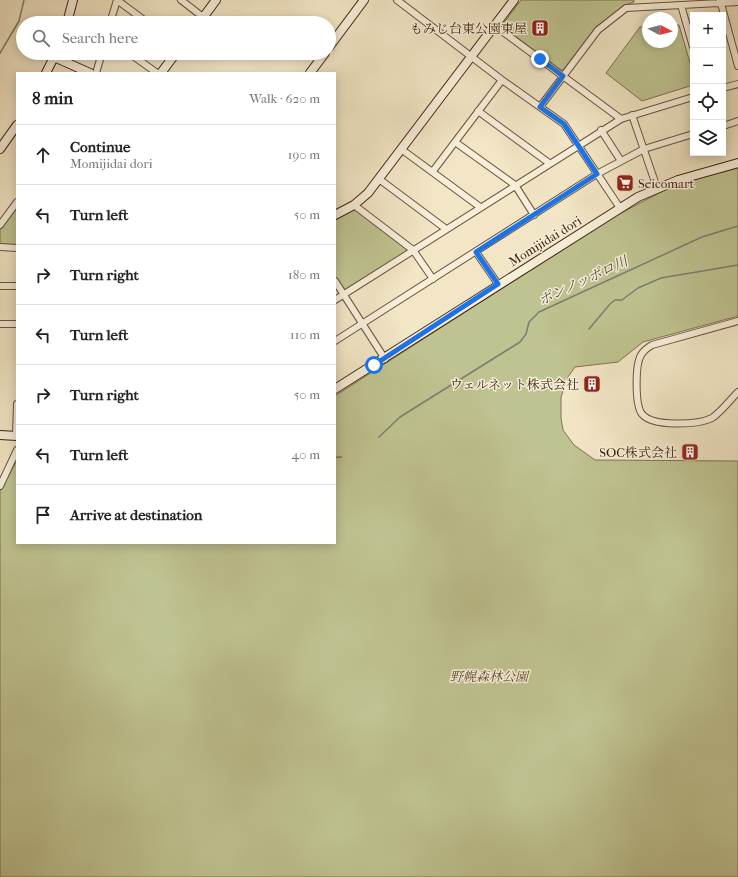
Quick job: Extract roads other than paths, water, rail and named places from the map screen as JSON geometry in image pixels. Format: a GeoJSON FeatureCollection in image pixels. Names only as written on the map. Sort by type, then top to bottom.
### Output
{"type":"FeatureCollection","features":[{"type":"Feature","properties":{"kind":"street"},"geometry":{"type":"LineString","coordinates":[[69,16],[73,0]]}},
{"type":"Feature","properties":{"kind":"street"},"geometry":{"type":"LineString","coordinates":[[112,16],[117,0],[139,16]]}},
{"type":"Feature","properties":{"kind":"street"},"geometry":{"type":"LineString","coordinates":[[181,0],[197,16]]}},
{"type":"Feature","properties":{"kind":"street"},"geometry":{"type":"LineString","coordinates":[[204,16],[216,0]]}},
{"type":"Feature","properties":{"kind":"street"},"geometry":{"type":"LineString","coordinates":[[336,38],[364,0]]}},
{"type":"Feature","properties":{"kind":"street"},"geometry":{"type":"LineString","coordinates":[[397,0],[471,57],[564,124],[620,208]]}},
{"type":"Feature","properties":{"kind":"street"},"geometry":{"type":"LineString","coordinates":[[336,214],[354,205],[379,179],[514,0]]}},
{"type":"Feature","properties":{"kind":"street"},"geometry":{"type":"LineString","coordinates":[[720,2],[735,45],[738,66]]}},
{"type":"Feature","properties":{"kind":"street"},"geometry":{"type":"LineString","coordinates":[[540,107],[598,30],[626,8],[637,3],[681,5],[738,2]]}},
{"type":"Feature","properties":{"kind":"street"},"geometry":{"type":"LineString","coordinates":[[681,5],[690,36]]}},
{"type":"Feature","properties":{"kind":"street"},"geometry":{"type":"LineString","coordinates":[[495,26],[621,119]]}},
{"type":"Feature","properties":{"kind":"street"},"geometry":{"type":"LineString","coordinates":[[46,72],[52,60]]}},
{"type":"Feature","properties":{"kind":"street"},"geometry":{"type":"LineString","coordinates":[[65,60],[88,72]]}},
{"type":"Feature","properties":{"kind":"street"},"geometry":{"type":"LineString","coordinates":[[96,72],[100,60]]}},
{"type":"Feature","properties":{"kind":"street"},"geometry":{"type":"LineString","coordinates":[[139,60],[156,72]]}},
{"type":"Feature","properties":{"kind":"street"},"geometry":{"type":"LineString","coordinates":[[162,72],[171,60]]}},
{"type":"Feature","properties":{"kind":"street"},"geometry":{"type":"LineString","coordinates":[[311,72],[320,60]]}},
{"type":"Feature","properties":{"kind":"street"},"geometry":{"type":"LineString","coordinates":[[433,171],[502,80]]}},
{"type":"Feature","properties":{"kind":"street"},"geometry":{"type":"LineString","coordinates":[[726,87],[738,84]]}},
{"type":"Feature","properties":{"kind":"street"},"geometry":{"type":"LineString","coordinates":[[336,299],[601,130],[632,115],[690,98]]}},
{"type":"Feature","properties":{"kind":"street"},"geometry":{"type":"LineString","coordinates":[[478,111],[549,163]]}},
{"type":"Feature","properties":{"kind":"street"},"geometry":{"type":"LineString","coordinates":[[632,115],[657,188]]}},
{"type":"Feature","properties":{"kind":"street"},"geometry":{"type":"LineString","coordinates":[[726,125],[738,121]]}},
{"type":"Feature","properties":{"kind":"street"},"geometry":{"type":"LineString","coordinates":[[0,150],[16,126]]}},
{"type":"Feature","properties":{"kind":"street"},"geometry":{"type":"LineString","coordinates":[[601,130],[621,161]]}},
{"type":"Feature","properties":{"kind":"street"},"geometry":{"type":"LineString","coordinates":[[336,340],[597,174],[644,149],[690,135]]}},
{"type":"Feature","properties":{"kind":"street"},"geometry":{"type":"LineString","coordinates":[[455,142],[515,184],[534,215]]}},
{"type":"Feature","properties":{"kind":"street"},"geometry":{"type":"LineString","coordinates":[[401,149],[433,171],[480,207]]}},
{"type":"Feature","properties":{"kind":"street","name":"Momijidai dori"},"geometry":{"type":"LineString","coordinates":[[336,388],[385,359],[498,284],[620,208],[657,188],[738,163]]}},
{"type":"Feature","properties":{"kind":"street"},"geometry":{"type":"LineString","coordinates":[[379,179],[446,229]]}},
{"type":"Feature","properties":{"kind":"street"},"geometry":{"type":"LineString","coordinates":[[0,225],[16,203]]}},
{"type":"Feature","properties":{"kind":"street"},"geometry":{"type":"LineString","coordinates":[[354,205],[413,250],[433,279]]}},
{"type":"Feature","properties":{"kind":"street"},"geometry":{"type":"LineString","coordinates":[[0,247],[16,248]]}},
{"type":"Feature","properties":{"kind":"street"},"geometry":{"type":"LineString","coordinates":[[476,252],[498,284]]}},
{"type":"Feature","properties":{"kind":"street"},"geometry":{"type":"LineString","coordinates":[[336,283],[364,323],[385,359]]}},
{"type":"Feature","properties":{"kind":"street"},"geometry":{"type":"LineString","coordinates":[[0,286],[16,286]]}},
{"type":"Feature","properties":{"kind":"street"},"geometry":{"type":"LineString","coordinates":[[738,321],[652,345],[645,349],[638,362],[637,406],[640,413],[652,422],[693,423],[713,417],[738,392]]}},
{"type":"Feature","properties":{"kind":"street"},"geometry":{"type":"LineString","coordinates":[[0,324],[16,324]]}},
{"type":"Feature","properties":{"kind":"street"},"geometry":{"type":"LineString","coordinates":[[0,436],[16,436]]}},
{"type":"Feature","properties":{"kind":"street"},"geometry":{"type":"LineString","coordinates":[[0,486],[16,452]]}},
{"type":"Feature","properties":{"kind":"waterway"},"geometry":{"type":"LineString","coordinates":[[20,16],[24,0]]}},
{"type":"Feature","properties":{"kind":"waterway"},"geometry":{"type":"LineString","coordinates":[[0,53],[16,26]]}},
{"type":"Feature","properties":{"kind":"waterway","name":"ポンノッポロ川"},"geometry":{"type":"LineString","coordinates":[[379,437],[400,417],[520,342],[526,334],[529,322],[539,312],[702,237],[738,226]]}},
{"type":"Feature","properties":{"kind":"waterway"},"geometry":{"type":"LineString","coordinates":[[589,329],[615,300],[622,300],[638,288],[661,278],[738,265]]}},
{"type":"Feature","properties":{"kind":"place","name":"もみじ台東公園東屋"},"geometry":{"type":"Point","coordinates":[540,28]}},
{"type":"Feature","properties":{"kind":"place","name":"Seicomart"},"geometry":{"type":"Point","coordinates":[625,183]}},
{"type":"Feature","properties":{"kind":"place","name":"ウェルネット株式会社"},"geometry":{"type":"Point","coordinates":[592,384]}},
{"type":"Feature","properties":{"kind":"place","name":"SOC株式会社"},"geometry":{"type":"Point","coordinates":[690,452]}},
{"type":"Feature","properties":{"kind":"park label","name":"野幌森林公園"},"geometry":{"type":"Point","coordinates":[489,676]}}]}
